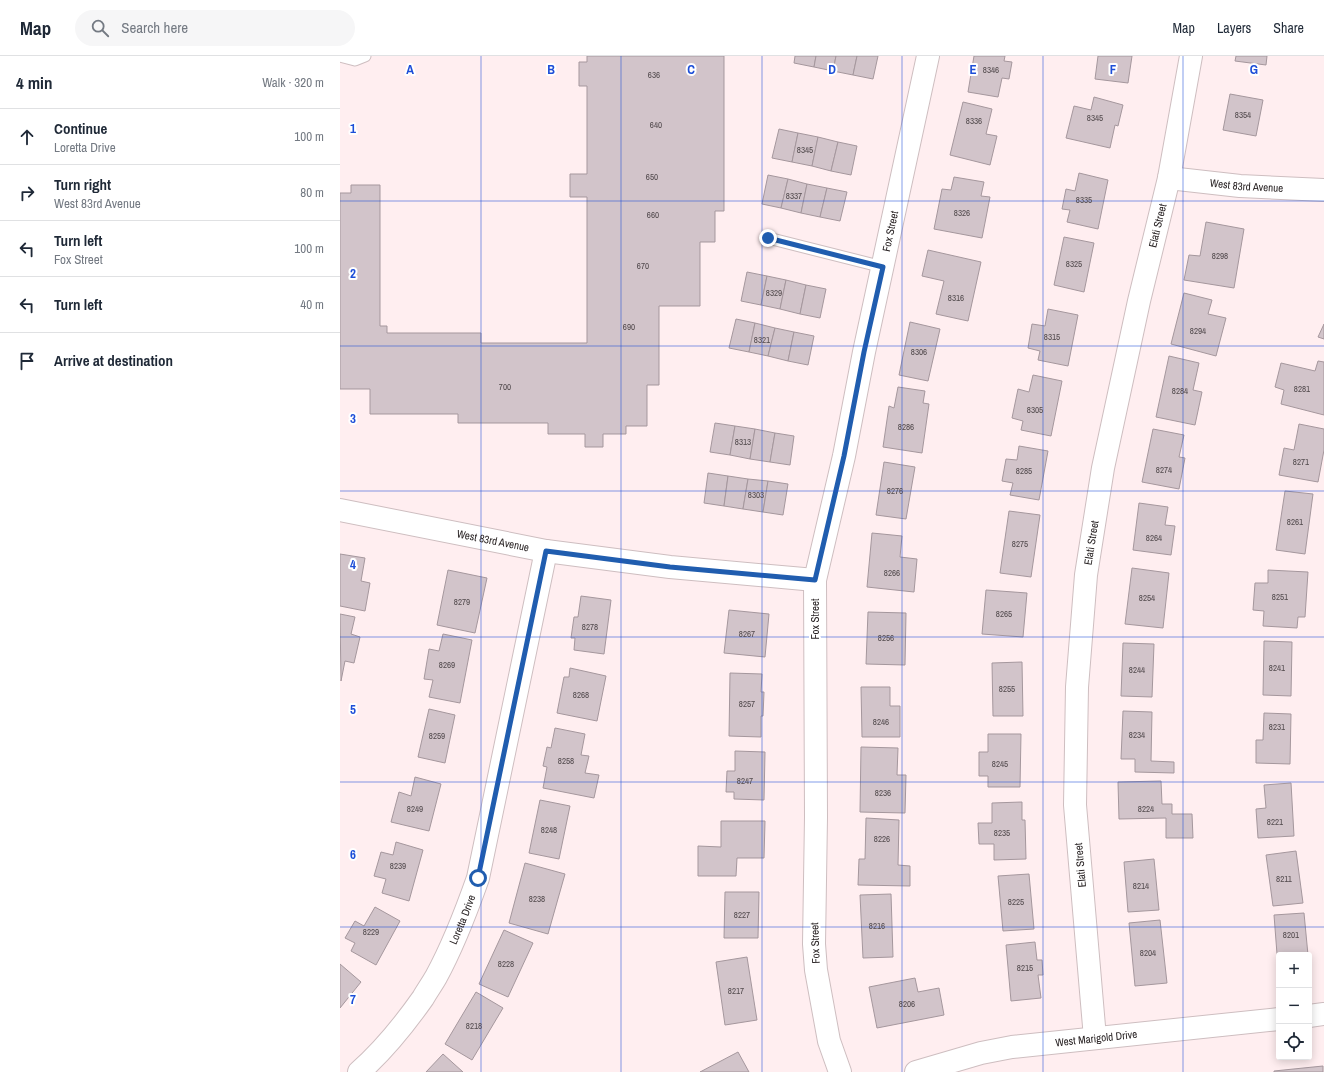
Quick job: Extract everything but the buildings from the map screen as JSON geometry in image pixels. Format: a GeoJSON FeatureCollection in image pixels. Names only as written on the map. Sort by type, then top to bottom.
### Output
{"type":"FeatureCollection","features":[{"type":"Feature","properties":{"kind":"street","name":"Fox Street"},"geometry":{"type":"LineString","coordinates":[[840,1072],[829,1041],[816,970],[814,944],[816,817],[815,580],[844,456],[864,352],[928,56]]}},
{"type":"Feature","properties":{"kind":"street","name":"Elati Street"},"geometry":{"type":"LineString","coordinates":[[1095,1038],[1075,805],[1077,687],[1086,575],[1103,468],[1139,301],[1169,178],[1191,56]]}},
{"type":"Feature","properties":{"kind":"street","name":"West 83rd Avenue"},"geometry":{"type":"LineString","coordinates":[[1169,178],[1240,186],[1324,190]]}},
{"type":"Feature","properties":{"kind":"street","name":"West 83rd Avenue"},"geometry":{"type":"LineString","coordinates":[[340,510],[546,551],[670,567],[815,580]]}},
{"type":"Feature","properties":{"kind":"street","name":"Loretta Drive"},"geometry":{"type":"LineString","coordinates":[[359,1072],[371,1062],[396,1033],[436,979],[469,905],[478,878],[546,551]]}},
{"type":"Feature","properties":{"kind":"street"},"geometry":{"type":"LineString","coordinates":[[1312,1016],[1324,1014]]}},
{"type":"Feature","properties":{"kind":"street","name":"West Marigold Drive"},"geometry":{"type":"LineString","coordinates":[[916,1072],[981,1053],[1012,1047],[1276,1019]]}},
{"type":"Feature","properties":{"kind":"lane"},"geometry":{"type":"LineString","coordinates":[[340,56],[355,60],[365,56]]}},
{"type":"Feature","properties":{"kind":"lane"},"geometry":{"type":"LineString","coordinates":[[768,238],[883,267]]}},
{"type":"Feature","properties":{"kind":"route"},"geometry":{"type":"LineString","coordinates":[[478,878],[546,551],[670,567],[815,580],[844,456],[864,352],[883,267],[768,238]]}}]}
